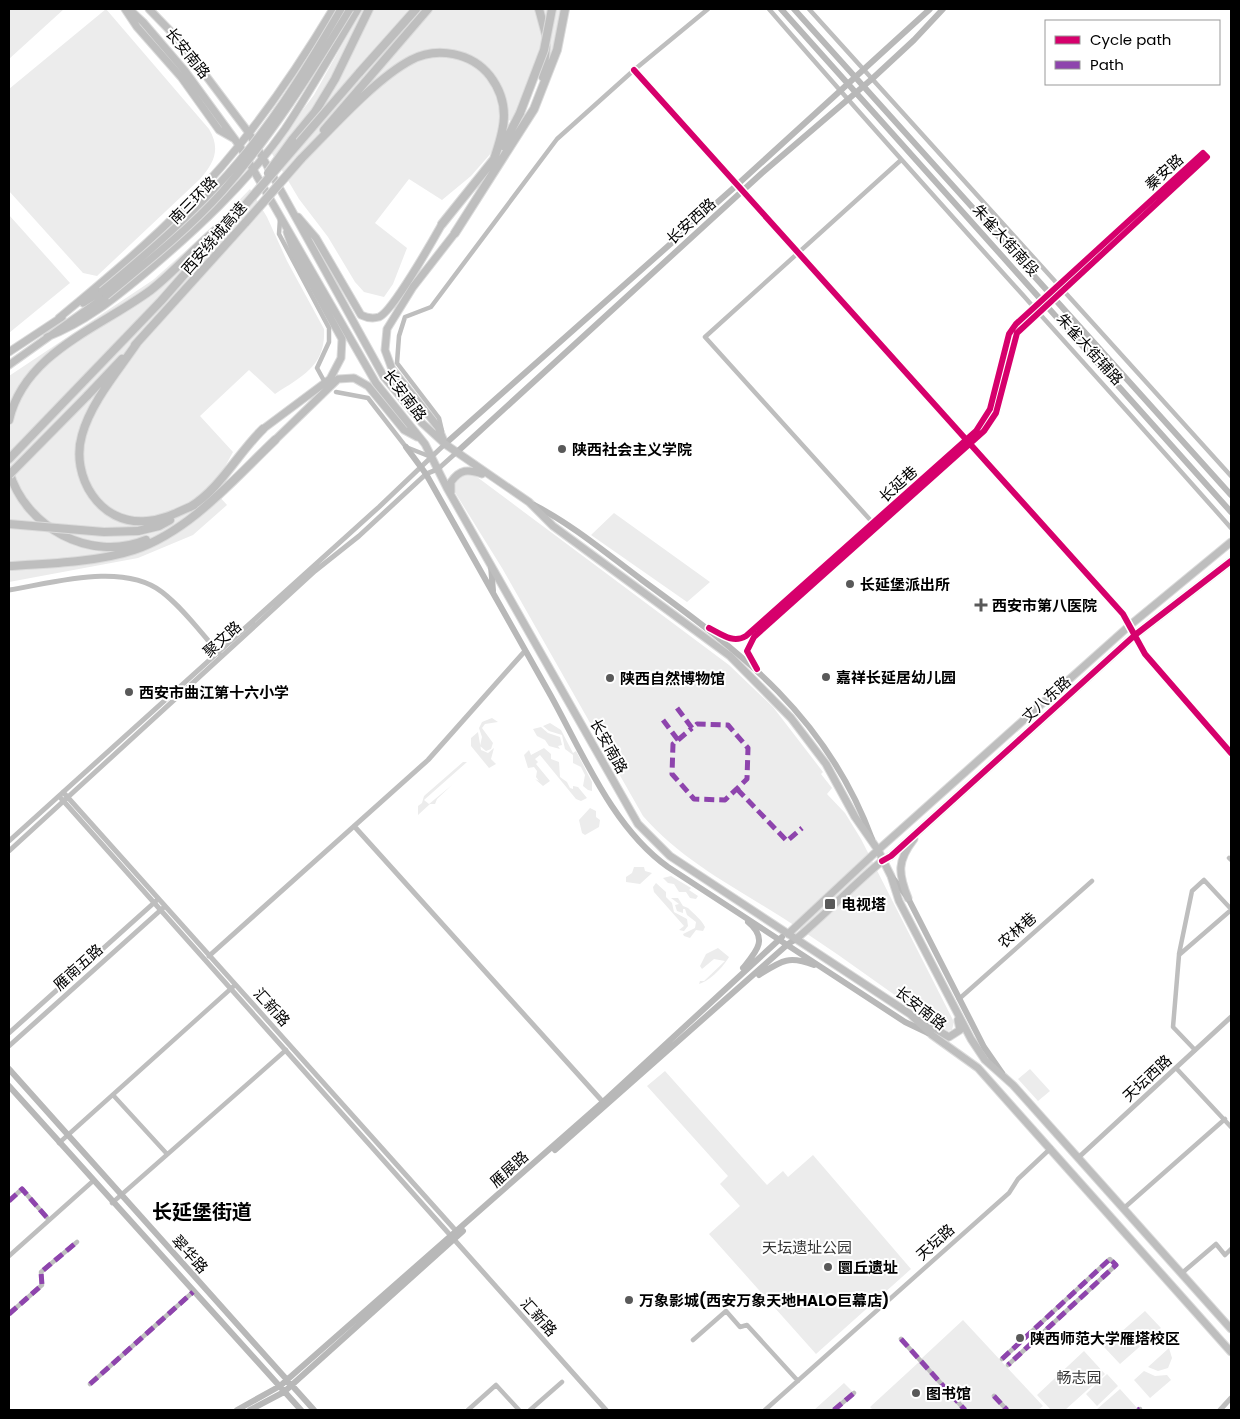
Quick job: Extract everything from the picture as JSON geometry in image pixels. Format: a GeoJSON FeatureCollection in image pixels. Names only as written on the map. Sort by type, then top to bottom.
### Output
{"type":"FeatureCollection","features":[{"type":"Feature","properties":{"kind":"highway"},"geometry":{"type":"LineString","coordinates":[[257,191],[279,155],[315,112],[335,80],[369,9]]}},
{"type":"Feature","properties":{"kind":"highway","name":"西安绕城高速"},"geometry":{"type":"LineString","coordinates":[[9,459],[154,308],[416,9]]}},
{"type":"Feature","properties":{"kind":"highway","name":"西安绕城高速"},"geometry":{"type":"LineString","coordinates":[[9,475],[137,343],[300,159],[428,9]]}},
{"type":"Feature","properties":{"kind":"highway"},"geometry":{"type":"LineString","coordinates":[[519,131],[545,74],[546,32],[539,9]]}},
{"type":"Feature","properties":{"kind":"highway"},"geometry":{"type":"LineString","coordinates":[[442,224],[493,162],[520,113],[544,50],[552,9]]}},
{"type":"Feature","properties":{"kind":"highway"},"geometry":{"type":"LineString","coordinates":[[455,233],[534,108],[544,87],[557,50],[564,9]]}},
{"type":"Feature","properties":{"kind":"highway"},"geometry":{"type":"LineString","coordinates":[[300,159],[381,81],[412,59],[430,53],[456,55],[479,65],[500,92],[506,113],[503,134],[493,162]]}},
{"type":"Feature","properties":{"kind":"highway"},"geometry":{"type":"LineString","coordinates":[[9,420],[12,407],[23,385],[42,364],[66,345],[151,290],[186,260],[211,233],[240,211]]}},
{"type":"Feature","properties":{"kind":"highway"},"geometry":{"type":"LineString","coordinates":[[137,343],[96,405],[82,433],[79,446],[79,464],[90,494],[103,507],[116,515],[145,522],[165,518],[194,505]]}},
{"type":"Feature","properties":{"kind":"highway"},"geometry":{"type":"LineString","coordinates":[[9,524],[104,532],[138,531],[159,526],[194,505],[220,481],[244,448],[264,429]]}},
{"type":"Feature","properties":{"kind":"highway"},"geometry":{"type":"LineString","coordinates":[[9,566],[111,557],[136,549],[163,536],[188,520],[219,494],[275,440]]}},
{"type":"Feature","properties":{"kind":"highway"},"geometry":{"type":"LineString","coordinates":[[9,471],[22,502],[35,516],[68,539],[87,544],[117,546],[138,543],[188,520]]}},
{"type":"Feature","properties":{"kind":"main road","name":"长安南路"},"geometry":{"type":"LineString","coordinates":[[127,9],[143,22],[185,71],[237,142],[281,215],[376,383],[421,439],[432,457],[455,502],[638,824],[670,856],[910,1014],[932,1036],[978,1068],[1231,1352]]}},
{"type":"Feature","properties":{"kind":"main road","name":"长安南路"},"geometry":{"type":"LineString","coordinates":[[149,9],[179,40],[249,133],[384,377],[422,423],[445,444],[529,502],[553,526],[730,656],[750,674],[810,742],[835,778],[855,817],[878,850],[891,876],[899,901],[957,1013],[985,1060],[1013,1085],[1079,1157],[1231,1329]]}},
{"type":"Feature","properties":{"kind":"main road"},"geometry":{"type":"LineString","coordinates":[[59,318],[172,219],[220,169],[237,142],[249,133],[286,83],[333,9]]}},
{"type":"Feature","properties":{"kind":"main road","name":"南三环路"},"geometry":{"type":"LineString","coordinates":[[9,352],[59,318],[104,293],[192,212],[242,158],[277,112],[313,58],[341,9]]}},
{"type":"Feature","properties":{"kind":"main road","name":"南三环路"},"geometry":{"type":"LineString","coordinates":[[9,365],[47,338],[190,224],[244,166],[297,96],[350,9]]}},
{"type":"Feature","properties":{"kind":"main road"},"geometry":{"type":"LineString","coordinates":[[47,338],[72,328],[121,293],[170,252],[253,169],[284,129],[358,9]]}},
{"type":"Feature","properties":{"kind":"main road","name":"朱雀大街南段"},"geometry":{"type":"LineString","coordinates":[[781,9],[1231,512]]}},
{"type":"Feature","properties":{"kind":"main road","name":"朱雀大街南段"},"geometry":{"type":"LineString","coordinates":[[794,9],[1231,495]]}},
{"type":"Feature","properties":{"kind":"main road","name":"长安西路"},"geometry":{"type":"LineString","coordinates":[[445,444],[738,184],[930,9]]}},
{"type":"Feature","properties":{"kind":"main road","name":"长安西路"},"geometry":{"type":"LineString","coordinates":[[457,452],[743,191],[873,78],[914,40],[943,9]]}},
{"type":"Feature","properties":{"kind":"main road"},"geometry":{"type":"LineString","coordinates":[[289,208],[316,238],[361,315],[370,319],[381,317],[392,304],[442,224]]}},
{"type":"Feature","properties":{"kind":"main road"},"geometry":{"type":"LineString","coordinates":[[264,429],[330,379],[342,358],[342,338],[294,252],[281,215]]}},
{"type":"Feature","properties":{"kind":"main road"},"geometry":{"type":"LineString","coordinates":[[445,444],[438,427],[392,369],[385,350],[387,329],[413,287],[455,233]]}},
{"type":"Feature","properties":{"kind":"main road"},"geometry":{"type":"LineString","coordinates":[[275,440],[338,379],[354,378],[368,386],[404,430],[421,439]]}},
{"type":"Feature","properties":{"kind":"main road"},"geometry":{"type":"LineString","coordinates":[[406,447],[422,467],[616,812],[634,837],[658,859],[736,912],[788,944],[905,1022],[932,1036]]}},
{"type":"Feature","properties":{"kind":"main road"},"geometry":{"type":"LineString","coordinates":[[455,502],[450,485],[455,476],[462,471],[470,470],[494,478]]}},
{"type":"Feature","properties":{"kind":"main road"},"geometry":{"type":"LineString","coordinates":[[529,502],[564,522],[709,628],[757,669],[790,702],[825,746],[851,789],[873,842]]}},
{"type":"Feature","properties":{"kind":"main road","name":"丈八东路"},"geometry":{"type":"LineString","coordinates":[[788,934],[878,850],[1129,626],[1231,542]]}},
{"type":"Feature","properties":{"kind":"main road","name":"丈八东路"},"geometry":{"type":"LineString","coordinates":[[796,939],[822,917],[835,901],[882,860],[891,856],[1135,635],[1231,561]]}},
{"type":"Feature","properties":{"kind":"main road"},"geometry":{"type":"LineString","coordinates":[[491,565],[494,594]]}},
{"type":"Feature","properties":{"kind":"main road"},"geometry":{"type":"LineString","coordinates":[[928,822],[902,857],[901,878],[908,898],[989,1056],[1013,1085]]}},
{"type":"Feature","properties":{"kind":"main road"},"geometry":{"type":"LineString","coordinates":[[891,876],[908,898]]}},
{"type":"Feature","properties":{"kind":"main road"},"geometry":{"type":"LineString","coordinates":[[731,985],[756,952],[759,938],[756,929],[736,912]]}},
{"type":"Feature","properties":{"kind":"main road","name":"雁展路"},"geometry":{"type":"LineString","coordinates":[[452,1237],[603,1102],[780,939],[788,934]]}},
{"type":"Feature","properties":{"kind":"main road","name":"雁展路"},"geometry":{"type":"LineString","coordinates":[[250,1410],[289,1383],[452,1237],[796,939]]}},
{"type":"Feature","properties":{"kind":"main road"},"geometry":{"type":"LineString","coordinates":[[741,987],[786,960],[804,961],[825,969]]}},
{"type":"Feature","properties":{"kind":"main road"},"geometry":{"type":"LineString","coordinates":[[910,1014],[952,1037],[960,1030],[957,1013]]}},
{"type":"Feature","properties":{"kind":"main road","name":"翠华路"},"geometry":{"type":"LineString","coordinates":[[9,1069],[314,1410]]}},
{"type":"Feature","properties":{"kind":"main road","name":"翠华路"},"geometry":{"type":"LineString","coordinates":[[9,1086],[92,1181],[302,1410]]}},
{"type":"Feature","properties":{"kind":"main road","name":"雁展路"},"geometry":{"type":"LineString","coordinates":[[236,1410],[282,1389]]}},
{"type":"Feature","properties":{"kind":"street"},"geometry":{"type":"LineString","coordinates":[[445,444],[439,418],[397,363],[403,316],[431,307],[557,139],[634,70],[708,9]]}},
{"type":"Feature","properties":{"kind":"street","name":"朱雀大街辅路"},"geometry":{"type":"LineString","coordinates":[[769,9],[847,101],[1039,311],[1231,528]]}},
{"type":"Feature","properties":{"kind":"street","name":"朱雀大街辅路"},"geometry":{"type":"LineString","coordinates":[[809,9],[873,78],[1057,286],[1231,476]]}},
{"type":"Feature","properties":{"kind":"street"},"geometry":{"type":"LineString","coordinates":[[634,70],[1123,614],[1145,654],[1231,754]]}},
{"type":"Feature","properties":{"kind":"street","name":"秦安路"},"geometry":{"type":"LineString","coordinates":[[1203,153],[1207,157],[1062,290],[1052,295],[1057,286],[1203,153]]}},
{"type":"Feature","properties":{"kind":"street"},"geometry":{"type":"LineString","coordinates":[[873,523],[705,337],[901,160]]}},
{"type":"Feature","properties":{"kind":"street"},"geometry":{"type":"LineString","coordinates":[[281,215],[279,234],[329,328],[329,342],[317,368],[323,379]]}},
{"type":"Feature","properties":{"kind":"street","name":"长延巷"},"geometry":{"type":"LineString","coordinates":[[709,628],[732,640],[739,640],[746,636],[873,523],[968,442],[984,431],[996,413],[1017,333],[1052,295]]}},
{"type":"Feature","properties":{"kind":"street","name":"长延巷"},"geometry":{"type":"LineString","coordinates":[[757,669],[747,651],[754,637],[968,442],[990,409],[1009,334],[1034,306],[1045,302]]}},
{"type":"Feature","properties":{"kind":"street"},"geometry":{"type":"LineString","coordinates":[[336,392],[368,398],[406,447],[432,457]]}},
{"type":"Feature","properties":{"kind":"street","name":"聚文路"},"geometry":{"type":"LineString","coordinates":[[9,851],[445,444]]}},
{"type":"Feature","properties":{"kind":"street","name":"聚文路"},"geometry":{"type":"LineString","coordinates":[[9,841],[426,474],[438,469],[457,452]]}},
{"type":"Feature","properties":{"kind":"street"},"geometry":{"type":"LineString","coordinates":[[9,590],[102,576],[134,578],[162,591],[220,654]]}},
{"type":"Feature","properties":{"kind":"street"},"geometry":{"type":"LineString","coordinates":[[210,956],[428,760],[525,651]]}},
{"type":"Feature","properties":{"kind":"street","name":"汇新路"},"geometry":{"type":"LineString","coordinates":[[63,792],[65,799]]}},
{"type":"Feature","properties":{"kind":"street","name":"汇新路"},"geometry":{"type":"LineString","coordinates":[[58,796],[65,799],[457,1232]]}},
{"type":"Feature","properties":{"kind":"street"},"geometry":{"type":"LineString","coordinates":[[354,826],[603,1102]]}},
{"type":"Feature","properties":{"kind":"street"},"geometry":{"type":"LineString","coordinates":[[1178,956],[1231,910],[1204,880],[1192,890],[1178,956],[1173,1027],[1195,1050]]}},
{"type":"Feature","properties":{"kind":"street","name":"农林巷"},"geometry":{"type":"LineString","coordinates":[[959,999],[1092,881]]}},
{"type":"Feature","properties":{"kind":"street","name":"雁南五路"},"geometry":{"type":"LineString","coordinates":[[9,1033],[156,901]]}},
{"type":"Feature","properties":{"kind":"street","name":"汇新路"},"geometry":{"type":"LineString","coordinates":[[162,908],[210,956],[286,1050],[606,1410]]}},
{"type":"Feature","properties":{"kind":"street","name":"雁南五路"},"geometry":{"type":"LineString","coordinates":[[9,1046],[162,908]]}},
{"type":"Feature","properties":{"kind":"street"},"geometry":{"type":"LineString","coordinates":[[59,1143],[233,986]]}},
{"type":"Feature","properties":{"kind":"street","name":"天坛西路"},"geometry":{"type":"LineString","coordinates":[[1079,1157],[1231,1017]]}},
{"type":"Feature","properties":{"kind":"street"},"geometry":{"type":"LineString","coordinates":[[1226,1021],[1231,1027]]}},
{"type":"Feature","properties":{"kind":"street"},"geometry":{"type":"LineString","coordinates":[[112,1203],[286,1050]]}},
{"type":"Feature","properties":{"kind":"street"},"geometry":{"type":"LineString","coordinates":[[1176,1068],[1231,1127]]}},
{"type":"Feature","properties":{"kind":"street"},"geometry":{"type":"LineString","coordinates":[[113,1095],[167,1154]]}},
{"type":"Feature","properties":{"kind":"street"},"geometry":{"type":"LineString","coordinates":[[1124,1208],[1225,1119]]}},
{"type":"Feature","properties":{"kind":"street","name":"天坛路"},"geometry":{"type":"LineString","coordinates":[[765,1410],[1009,1193],[1018,1179],[1051,1148]]}},
{"type":"Feature","properties":{"kind":"street"},"geometry":{"type":"LineString","coordinates":[[9,1256],[92,1181]]}},
{"type":"Feature","properties":{"kind":"street"},"geometry":{"type":"LineString","coordinates":[[9,1201],[22,1189],[49,1220]]}},
{"type":"Feature","properties":{"kind":"street"},"geometry":{"type":"LineString","coordinates":[[9,1314],[42,1284],[41,1272],[77,1242]]}},
{"type":"Feature","properties":{"kind":"street"},"geometry":{"type":"LineString","coordinates":[[1182,1273],[1216,1244],[1225,1255],[1231,1250]]}},
{"type":"Feature","properties":{"kind":"street"},"geometry":{"type":"LineString","coordinates":[[1002,1359],[1110,1259],[1116,1265],[1008,1365]]}},
{"type":"Feature","properties":{"kind":"street"},"geometry":{"type":"LineString","coordinates":[[90,1384],[194,1292]]}},
{"type":"Feature","properties":{"kind":"street"},"geometry":{"type":"LineString","coordinates":[[693,1340],[726,1311],[740,1327],[747,1325],[798,1381]]}},
{"type":"Feature","properties":{"kind":"street"},"geometry":{"type":"LineString","coordinates":[[900,1339],[965,1410]]}},
{"type":"Feature","properties":{"kind":"street"},"geometry":{"type":"LineString","coordinates":[[530,1410],[562,1382]]}},
{"type":"Feature","properties":{"kind":"street"},"geometry":{"type":"LineString","coordinates":[[468,1410],[496,1385],[519,1410]]}},
{"type":"Feature","properties":{"kind":"street"},"geometry":{"type":"LineString","coordinates":[[834,1410],[854,1393]]}},
{"type":"Feature","properties":{"kind":"street"},"geometry":{"type":"LineString","coordinates":[[994,1396],[1007,1410]]}},
{"type":"Feature","properties":{"kind":"street"},"geometry":{"type":"LineString","coordinates":[[1220,1410],[1231,1398]]}},
{"type":"Feature","properties":{"kind":"street"},"geometry":{"type":"LineString","coordinates":[[953,1408],[959,1403]]}},
{"type":"Feature","properties":{"kind":"green space"},"geometry":{"type":"Polygon","coordinates":[[[9,9],[64,9],[9,59],[9,9]]]}},
{"type":"Feature","properties":{"kind":"green space"},"geometry":{"type":"Polygon","coordinates":[[[106,9],[209,129],[213,136],[215,149],[209,167],[200,179],[97,276],[83,273],[9,191],[9,89],[106,9]]]}},
{"type":"Feature","properties":{"kind":"green space"},"geometry":{"type":"Polygon","coordinates":[[[362,9],[562,9],[555,47],[513,121],[503,119],[492,152],[471,176],[442,200],[409,179],[375,223],[407,248],[393,284],[384,297],[364,292],[355,282],[328,237],[299,199],[271,152],[314,95],[362,9]]]}},
{"type":"Feature","properties":{"kind":"green space"},"geometry":{"type":"Polygon","coordinates":[[[250,189],[267,217],[287,261],[324,329],[324,342],[316,361],[303,375],[275,394],[249,370],[200,416],[233,452],[221,474],[210,486],[227,505],[193,535],[138,558],[9,582],[9,376],[153,280],[219,221],[250,189]]]}},
{"type":"Feature","properties":{"kind":"green space"},"geometry":{"type":"Polygon","coordinates":[[[9,215],[70,283],[9,333],[9,215]]]}},
{"type":"Feature","properties":{"kind":"green space"},"geometry":{"type":"Polygon","coordinates":[[[473,474],[729,665],[773,707],[823,772],[821,774],[832,788],[827,794],[845,813],[861,839],[954,1022],[952,1030],[948,1031],[939,1026],[803,931],[709,872],[674,846],[643,816],[502,568],[452,487],[460,475],[473,474]]]}},
{"type":"Feature","properties":{"kind":"green space"},"geometry":{"type":"Polygon","coordinates":[[[614,513],[710,582],[687,602],[591,535],[614,513]]]}},
{"type":"Feature","properties":{"kind":"green space"},"geometry":{"type":"Polygon","coordinates":[[[492,718],[498,722],[485,724],[482,728],[493,743],[491,749],[486,751],[480,746],[482,737],[479,728],[482,722],[492,718]]]}},
{"type":"Feature","properties":{"kind":"green space"},"geometry":{"type":"Polygon","coordinates":[[[550,723],[561,730],[573,753],[576,751],[592,782],[592,791],[583,786],[585,775],[581,767],[573,763],[573,755],[565,749],[562,735],[549,731],[543,726],[550,723]]]}},
{"type":"Feature","properties":{"kind":"green space"},"geometry":{"type":"Polygon","coordinates":[[[541,727],[548,733],[560,737],[562,745],[558,746],[560,749],[549,746],[545,740],[537,736],[533,729],[541,727]]]}},
{"type":"Feature","properties":{"kind":"green space"},"geometry":{"type":"Polygon","coordinates":[[[478,732],[481,750],[488,753],[494,748],[491,759],[496,764],[489,768],[471,746],[471,738],[478,732]]]}},
{"type":"Feature","properties":{"kind":"green space"},"geometry":{"type":"Polygon","coordinates":[[[544,748],[551,754],[551,759],[559,762],[560,777],[567,782],[570,788],[573,789],[573,786],[578,787],[587,798],[581,801],[576,799],[540,755],[535,759],[538,762],[536,764],[550,781],[543,786],[535,779],[539,781],[536,777],[537,771],[534,767],[528,768],[524,755],[529,750],[531,755],[544,748]]]}},
{"type":"Feature","properties":{"kind":"green space"},"geometry":{"type":"Polygon","coordinates":[[[463,762],[467,762],[424,800],[429,804],[452,785],[437,799],[435,804],[430,804],[418,815],[418,806],[422,803],[424,796],[463,762]]]}},
{"type":"Feature","properties":{"kind":"green space"},"geometry":{"type":"Polygon","coordinates":[[[590,808],[596,811],[596,817],[600,820],[599,827],[585,835],[582,833],[579,820],[590,808]]]}},
{"type":"Feature","properties":{"kind":"green space"},"geometry":{"type":"Polygon","coordinates":[[[634,867],[644,867],[645,871],[652,873],[640,884],[626,882],[626,877],[632,873],[634,867]]]}},
{"type":"Feature","properties":{"kind":"green space"},"geometry":{"type":"Polygon","coordinates":[[[671,876],[691,888],[689,890],[698,896],[696,899],[690,898],[686,892],[679,892],[674,884],[668,883],[663,878],[671,876]]]}},
{"type":"Feature","properties":{"kind":"green space"},"geometry":{"type":"Polygon","coordinates":[[[656,883],[666,892],[666,897],[672,903],[674,912],[687,919],[688,926],[684,931],[679,930],[684,926],[654,892],[653,887],[656,883]]]}},
{"type":"Feature","properties":{"kind":"green space"},"geometry":{"type":"Polygon","coordinates":[[[671,898],[678,898],[683,906],[698,917],[705,927],[703,931],[696,930],[690,938],[684,936],[683,934],[695,928],[696,922],[687,915],[685,909],[683,909],[683,913],[677,911],[675,905],[679,904],[671,898]]]}},
{"type":"Feature","properties":{"kind":"green space"},"geometry":{"type":"Polygon","coordinates":[[[718,948],[729,957],[716,973],[708,980],[699,984],[700,981],[704,981],[725,961],[714,959],[702,969],[700,966],[706,954],[718,948]]]}},
{"type":"Feature","properties":{"kind":"green space"},"geometry":{"type":"Polygon","coordinates":[[[1030,1069],[1050,1091],[1038,1101],[1018,1079],[1030,1069]]]}},
{"type":"Feature","properties":{"kind":"green space","name":"天坛遗址公园"},"geometry":{"type":"Polygon","coordinates":[[[665,1071],[767,1185],[783,1171],[788,1177],[813,1155],[911,1269],[816,1354],[709,1234],[740,1206],[720,1184],[728,1176],[647,1086],[665,1071]]]}},
{"type":"Feature","properties":{"kind":"green space"},"geometry":{"type":"Polygon","coordinates":[[[1145,1311],[1161,1328],[1120,1364],[1104,1347],[1145,1311]]]}},
{"type":"Feature","properties":{"kind":"green space"},"geometry":{"type":"Polygon","coordinates":[[[963,1320],[1043,1406],[1038,1410],[967,1410],[921,1359],[963,1320]]]}},
{"type":"Feature","properties":{"kind":"green space"},"geometry":{"type":"Polygon","coordinates":[[[1169,1348],[1172,1358],[1168,1368],[1158,1371],[1148,1367],[1169,1348]]]}},
{"type":"Feature","properties":{"kind":"green space","name":"畅志园"},"geometry":{"type":"Polygon","coordinates":[[[1084,1351],[1105,1374],[1065,1410],[1051,1410],[1037,1395],[1084,1351]]]}},
{"type":"Feature","properties":{"kind":"green space"},"geometry":{"type":"Polygon","coordinates":[[[919,1362],[963,1410],[873,1410],[870,1407],[919,1362]]]}},
{"type":"Feature","properties":{"kind":"green space"},"geometry":{"type":"Polygon","coordinates":[[[1144,1371],[1155,1376],[1167,1375],[1171,1380],[1150,1398],[1134,1380],[1144,1371]]]}},
{"type":"Feature","properties":{"kind":"green space"},"geometry":{"type":"Polygon","coordinates":[[[1107,1374],[1118,1386],[1097,1406],[1086,1394],[1107,1374]]]}},
{"type":"Feature","properties":{"kind":"green space"},"geometry":{"type":"Polygon","coordinates":[[[844,1383],[853,1392],[833,1410],[814,1410],[844,1383]]]}},
{"type":"Feature","properties":{"kind":"green space"},"geometry":{"type":"Polygon","coordinates":[[[1120,1389],[1138,1409],[1096,1410],[1120,1389]]]}},
{"type":"Feature","properties":{"kind":"marked path"},"geometry":{"type":"LineString","coordinates":[[663,720],[678,740],[673,744],[672,774],[694,799],[725,800],[747,779],[748,748],[728,725],[697,724],[692,728],[677,708]]}},
{"type":"Feature","properties":{"kind":"marked path"},"geometry":{"type":"LineString","coordinates":[[678,740],[692,728]]}},
{"type":"Feature","properties":{"kind":"marked path"},"geometry":{"type":"LineString","coordinates":[[737,789],[787,841],[802,828]]}},
{"type":"Feature","properties":{"kind":"marked path"},"geometry":{"type":"LineString","coordinates":[[9,1201],[22,1189],[49,1220]]}},
{"type":"Feature","properties":{"kind":"marked path"},"geometry":{"type":"LineString","coordinates":[[9,1314],[42,1285],[41,1272],[77,1242]]}},
{"type":"Feature","properties":{"kind":"marked path"},"geometry":{"type":"LineString","coordinates":[[1002,1359],[1110,1259],[1116,1265],[1008,1365]]}},
{"type":"Feature","properties":{"kind":"marked path"},"geometry":{"type":"LineString","coordinates":[[90,1384],[193,1292]]}},
{"type":"Feature","properties":{"kind":"marked path"},"geometry":{"type":"LineString","coordinates":[[901,1339],[965,1410]]}},
{"type":"Feature","properties":{"kind":"marked path"},"geometry":{"type":"LineString","coordinates":[[834,1410],[854,1393]]}},
{"type":"Feature","properties":{"kind":"marked path"},"geometry":{"type":"LineString","coordinates":[[994,1396],[1007,1410]]}},
{"type":"Feature","properties":{"kind":"cycle path"},"geometry":{"type":"LineString","coordinates":[[634,70],[1123,614],[1145,654],[1231,753]]}},
{"type":"Feature","properties":{"kind":"cycle path"},"geometry":{"type":"LineString","coordinates":[[709,628],[732,639],[746,636],[976,431],[990,409],[1009,334],[1016,324],[1203,153],[1207,157],[1017,333],[996,413],[984,431],[754,637],[747,651],[757,669]]}},
{"type":"Feature","properties":{"kind":"cycle path"},"geometry":{"type":"LineString","coordinates":[[882,861],[891,856],[1135,635],[1231,561]]}},
{"type":"Feature","properties":{"kind":"place","name":"陕西社会主义学院"},"geometry":{"type":"Point","coordinates":[562,449]}},
{"type":"Feature","properties":{"kind":"place","name":"长延堡派出所"},"geometry":{"type":"Point","coordinates":[850,584]}},
{"type":"Feature","properties":{"kind":"place","name":"西安市第八医院"},"geometry":{"type":"Point","coordinates":[981,605]}},
{"type":"Feature","properties":{"kind":"place","name":"嘉祥长延居幼儿园"},"geometry":{"type":"Point","coordinates":[826,677]}},
{"type":"Feature","properties":{"kind":"place","name":"陕西自然博物馆"},"geometry":{"type":"Point","coordinates":[610,678]}},
{"type":"Feature","properties":{"kind":"place","name":"西安市曲江第十六小学"},"geometry":{"type":"Point","coordinates":[129,692]}},
{"type":"Feature","properties":{"kind":"place","name":"电视塔"},"geometry":{"type":"Point","coordinates":[830,904]}},
{"type":"Feature","properties":{"kind":"place","name":"圜丘遗址"},"geometry":{"type":"Point","coordinates":[828,1267]}},
{"type":"Feature","properties":{"kind":"place","name":"万象影城(西安万象天地HALO巨幕店)"},"geometry":{"type":"Point","coordinates":[629,1300]}},
{"type":"Feature","properties":{"kind":"place","name":"陕西师范大学雁塔校区"},"geometry":{"type":"Point","coordinates":[1020,1338]}},
{"type":"Feature","properties":{"kind":"place","name":"图书馆"},"geometry":{"type":"Point","coordinates":[916,1393]}},
{"type":"Feature","properties":{"kind":"district","name":"长延堡街道"},"geometry":{"type":"Point","coordinates":[202,1212]}}]}
